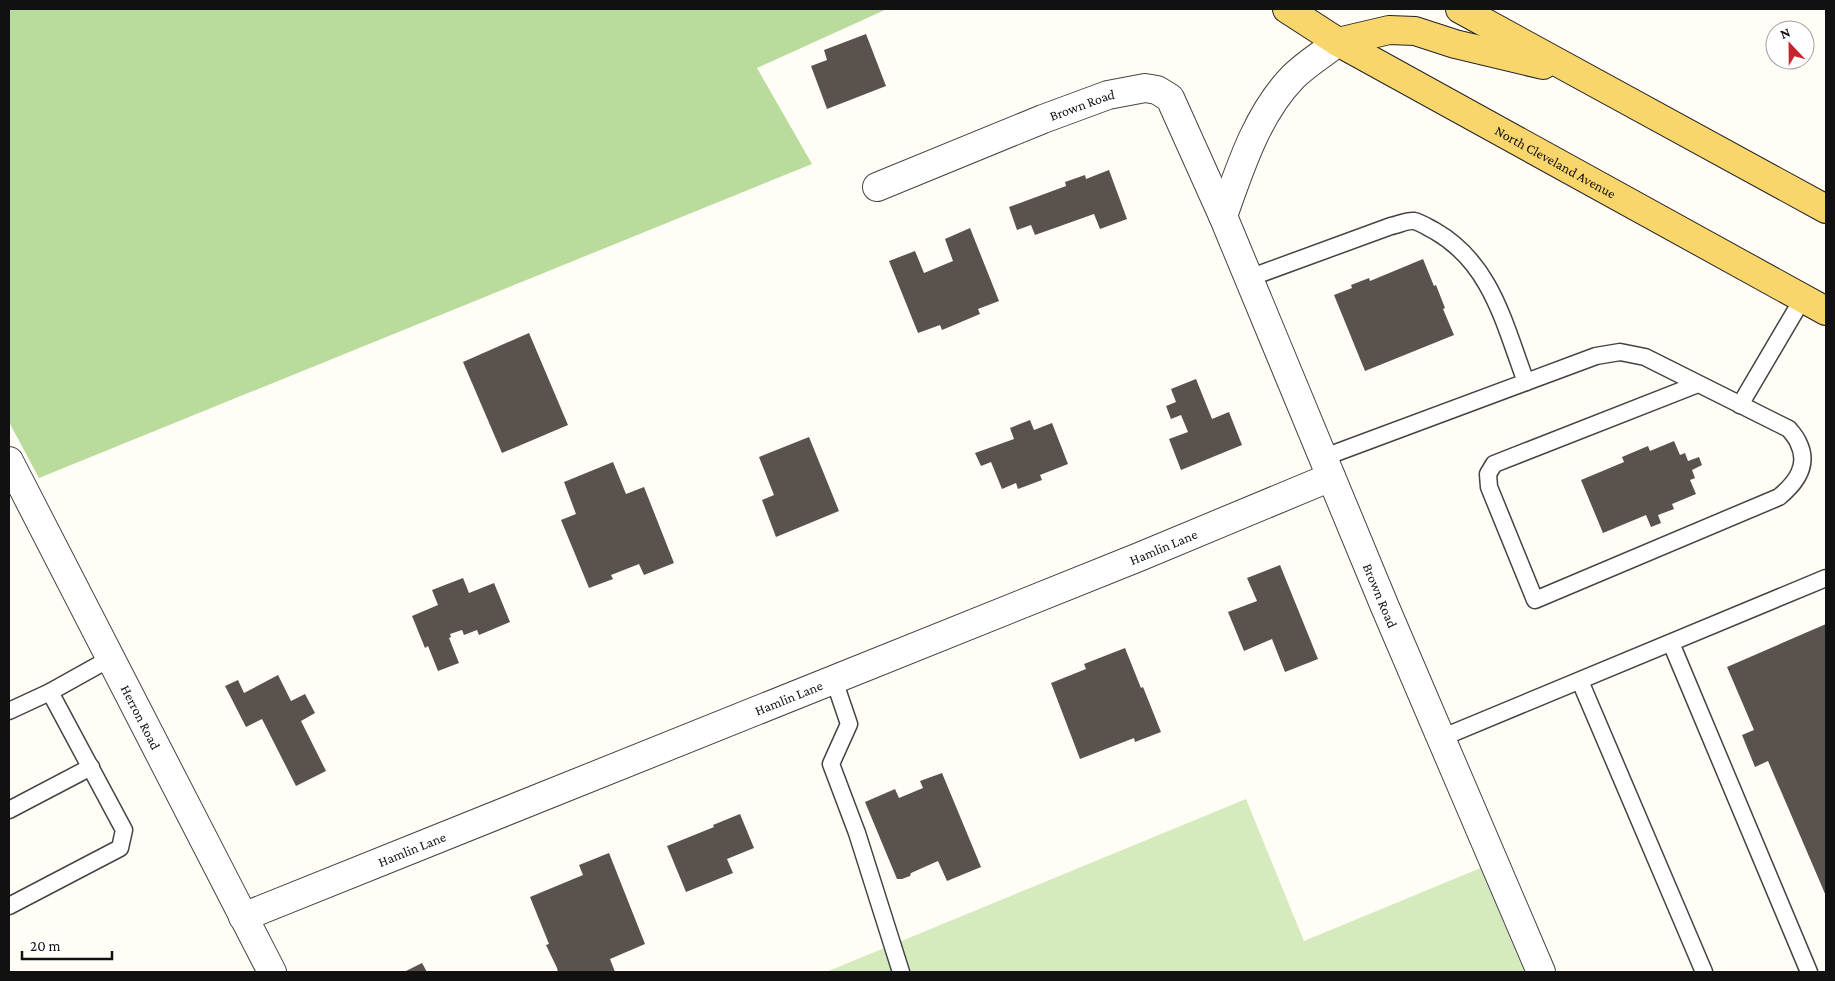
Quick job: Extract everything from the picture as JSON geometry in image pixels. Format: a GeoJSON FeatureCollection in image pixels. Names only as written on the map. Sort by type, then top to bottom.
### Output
{"type":"FeatureCollection","features":[{"type":"Feature","properties":{"kind":"main road","name":"North Cleveland Avenue"},"geometry":{"type":"LineString","coordinates":[[1287,9],[1338,42],[1826,311]]}},
{"type":"Feature","properties":{"kind":"main road"},"geometry":{"type":"LineString","coordinates":[[1460,9],[1826,209]]}},
{"type":"Feature","properties":{"kind":"main road"},"geometry":{"type":"LineString","coordinates":[[1338,42],[1390,30],[1415,31],[1454,44],[1575,72]]}},
{"type":"Feature","properties":{"kind":"street"},"geometry":{"type":"LineString","coordinates":[[1223,216],[1263,116],[1293,76],[1338,42]]}},
{"type":"Feature","properties":{"kind":"street","name":"Brown Road"},"geometry":{"type":"LineString","coordinates":[[877,187],[1043,119],[1100,98],[1145,88],[1157,90],[1170,98],[1223,216],[1384,607],[1442,738],[1541,972]]}},
{"type":"Feature","properties":{"kind":"street","name":"Herron Road"},"geometry":{"type":"LineString","coordinates":[[9,461],[272,972]]}},
{"type":"Feature","properties":{"kind":"street","name":"Hamlin Lane"},"geometry":{"type":"LineString","coordinates":[[244,917],[1139,557],[1327,467]]}},
{"type":"Feature","properties":{"kind":"lane"},"geometry":{"type":"LineString","coordinates":[[1249,278],[1391,226],[1414,221],[1451,240],[1483,275],[1493,294],[1526,382]]}},
{"type":"Feature","properties":{"kind":"lane"},"geometry":{"type":"LineString","coordinates":[[1740,405],[1802,298]]}},
{"type":"Feature","properties":{"kind":"lane"},"geometry":{"type":"LineString","coordinates":[[1327,467],[1526,382],[1596,356],[1620,352],[1644,357],[1698,384],[1740,405],[1788,429],[1799,442],[1802,456],[1801,473],[1793,486],[1779,497],[1535,600],[1489,487],[1488,474],[1494,464],[1698,384]]}},
{"type":"Feature","properties":{"kind":"lane"},"geometry":{"type":"LineString","coordinates":[[1442,738],[1826,578]]}},
{"type":"Feature","properties":{"kind":"lane"},"geometry":{"type":"LineString","coordinates":[[1671,642],[1808,972]]}},
{"type":"Feature","properties":{"kind":"lane"},"geometry":{"type":"LineString","coordinates":[[9,711],[50,692],[111,658]]}},
{"type":"Feature","properties":{"kind":"lane"},"geometry":{"type":"LineString","coordinates":[[834,680],[849,724],[831,764],[857,833],[901,972]]}},
{"type":"Feature","properties":{"kind":"lane"},"geometry":{"type":"LineString","coordinates":[[1580,681],[1704,972]]}},
{"type":"Feature","properties":{"kind":"lane"},"geometry":{"type":"LineString","coordinates":[[9,906],[120,848],[124,830],[50,692]]}},
{"type":"Feature","properties":{"kind":"lane"},"geometry":{"type":"LineString","coordinates":[[9,810],[91,767]]}},
{"type":"Feature","properties":{"kind":"green space"},"geometry":{"type":"Polygon","coordinates":[[[9,9],[887,9],[757,68],[812,164],[39,478],[9,422],[9,9]]]}},
{"type":"Feature","properties":{"kind":"green space"},"geometry":{"type":"Polygon","coordinates":[[[1246,799],[1304,941],[1507,857],[1555,972],[826,972],[1246,799]]]}},
{"type":"Feature","properties":{"kind":"building"},"geometry":{"type":"Polygon","coordinates":[[[866,34],[886,86],[827,109],[811,66],[827,60],[824,50],[866,34]]]}},
{"type":"Feature","properties":{"kind":"building"},"geometry":{"type":"Polygon","coordinates":[[[1109,170],[1127,219],[1100,229],[1094,214],[1035,235],[1031,225],[1017,230],[1009,207],[1066,186],[1065,182],[1085,175],[1086,179],[1109,170]]]}},
{"type":"Feature","properties":{"kind":"building"},"geometry":{"type":"Polygon","coordinates":[[[970,228],[999,301],[978,309],[980,314],[942,330],[940,325],[918,333],[889,261],[915,251],[924,273],[953,261],[945,239],[970,228]]]}},
{"type":"Feature","properties":{"kind":"building"},"geometry":{"type":"Polygon","coordinates":[[[1423,259],[1434,286],[1436,285],[1445,308],[1443,309],[1454,335],[1365,371],[1334,295],[1352,288],[1351,285],[1369,278],[1370,281],[1423,259]]]}},
{"type":"Feature","properties":{"kind":"building"},"geometry":{"type":"Polygon","coordinates":[[[529,333],[568,425],[502,453],[463,362],[529,333]]]}},
{"type":"Feature","properties":{"kind":"building"},"geometry":{"type":"Polygon","coordinates":[[[1196,379],[1212,419],[1229,412],[1242,445],[1181,470],[1169,439],[1188,432],[1181,415],[1171,419],[1166,406],[1176,402],[1171,389],[1196,379]]]}},
{"type":"Feature","properties":{"kind":"building"},"geometry":{"type":"Polygon","coordinates":[[[1030,420],[1034,430],[1052,423],[1068,464],[1040,475],[1042,480],[1018,489],[1016,483],[1002,489],[991,462],[981,466],[975,453],[1014,439],[1010,428],[1030,420]]]}},
{"type":"Feature","properties":{"kind":"building"},"geometry":{"type":"Polygon","coordinates":[[[809,437],[839,511],[776,537],[762,500],[774,495],[759,457],[809,437]]]}},
{"type":"Feature","properties":{"kind":"building"},"geometry":{"type":"Polygon","coordinates":[[[1674,441],[1680,455],[1685,453],[1688,461],[1699,457],[1702,465],[1692,470],[1695,478],[1690,480],[1696,494],[1672,504],[1674,509],[1658,515],[1661,523],[1651,527],[1646,515],[1603,533],[1581,480],[1624,462],[1622,457],[1648,446],[1650,451],[1674,441]]]}},
{"type":"Feature","properties":{"kind":"building"},"geometry":{"type":"Polygon","coordinates":[[[613,462],[626,494],[644,487],[674,563],[644,575],[639,564],[611,575],[613,579],[589,588],[561,520],[576,514],[564,482],[613,462]]]}},
{"type":"Feature","properties":{"kind":"building"},"geometry":{"type":"Polygon","coordinates":[[[1280,565],[1318,659],[1285,672],[1272,639],[1244,651],[1228,612],[1257,601],[1247,578],[1280,565]]]}},
{"type":"Feature","properties":{"kind":"building"},"geometry":{"type":"Polygon","coordinates":[[[463,578],[469,593],[494,583],[510,622],[479,635],[477,630],[464,635],[462,630],[450,634],[451,637],[449,638],[459,663],[438,671],[428,646],[425,648],[412,616],[438,605],[432,590],[463,578]]]}},
{"type":"Feature","properties":{"kind":"building"},"geometry":{"type":"Polygon","coordinates":[[[1826,624],[1826,896],[1768,761],[1755,767],[1742,735],[1754,730],[1727,667],[1826,624]]]}},
{"type":"Feature","properties":{"kind":"building"},"geometry":{"type":"Polygon","coordinates":[[[1125,648],[1161,732],[1135,742],[1134,738],[1080,759],[1051,683],[1086,669],[1084,664],[1125,648]]]}},
{"type":"Feature","properties":{"kind":"building"},"geometry":{"type":"Polygon","coordinates":[[[278,675],[291,701],[305,694],[315,713],[301,721],[326,771],[296,786],[262,719],[246,727],[225,686],[238,680],[244,693],[278,675]]]}},
{"type":"Feature","properties":{"kind":"building"},"geometry":{"type":"Polygon","coordinates":[[[942,773],[981,867],[947,881],[938,861],[911,873],[910,876],[897,879],[865,802],[895,789],[899,798],[923,788],[920,781],[942,773]]]}},
{"type":"Feature","properties":{"kind":"building"},"geometry":{"type":"Polygon","coordinates":[[[740,814],[754,848],[727,859],[733,873],[686,892],[667,846],[740,814]]]}},
{"type":"Feature","properties":{"kind":"building"},"geometry":{"type":"Polygon","coordinates":[[[609,853],[645,944],[610,959],[615,972],[558,972],[546,945],[549,944],[530,897],[583,875],[579,865],[609,853]]]}},
{"type":"Feature","properties":{"kind":"building"},"geometry":{"type":"Polygon","coordinates":[[[422,963],[427,972],[404,972],[422,963]]]}}]}
